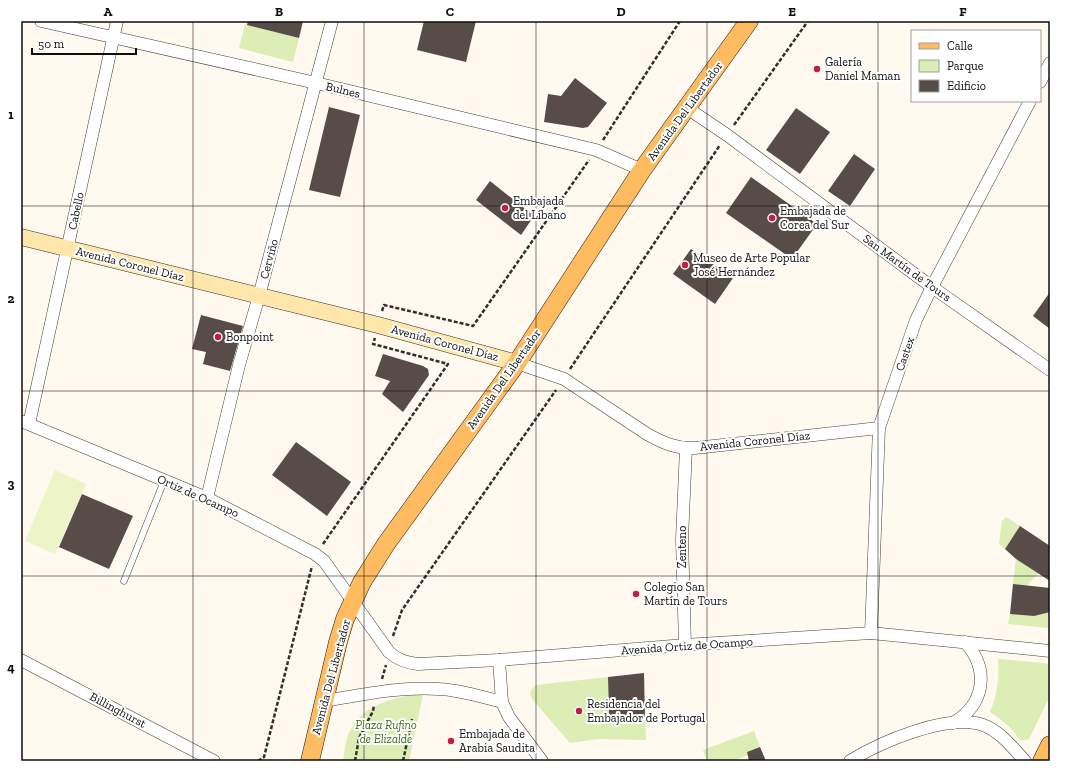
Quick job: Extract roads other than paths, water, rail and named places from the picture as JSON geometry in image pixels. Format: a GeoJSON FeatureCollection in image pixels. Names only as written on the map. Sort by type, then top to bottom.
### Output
{"type":"FeatureCollection","features":[{"type":"Feature","properties":{"kind":"main road","name":"Avenida Del Libertador"},"geometry":{"type":"LineString","coordinates":[[310,761],[338,642],[345,619],[362,582],[386,544],[517,363],[642,170],[750,21]]}},
{"type":"Feature","properties":{"kind":"main road","name":"Avenida Coronel Díaz"},"geometry":{"type":"LineString","coordinates":[[21,237],[378,325],[517,363]]}},
{"type":"Feature","properties":{"kind":"main road"},"geometry":{"type":"LineString","coordinates":[[1042,761],[1050,745]]}},
{"type":"Feature","properties":{"kind":"street","name":"Bulnes"},"geometry":{"type":"LineString","coordinates":[[41,21],[316,83],[596,150],[642,170]]}},
{"type":"Feature","properties":{"kind":"street","name":"Cabello"},"geometry":{"type":"LineString","coordinates":[[25,422],[67,249],[117,21]]}},
{"type":"Feature","properties":{"kind":"street","name":"Cerviño"},"geometry":{"type":"LineString","coordinates":[[207,498],[239,365],[259,296],[332,21]]}},
{"type":"Feature","properties":{"kind":"street"},"geometry":{"type":"LineString","coordinates":[[1041,80],[1050,63]]}},
{"type":"Feature","properties":{"kind":"street","name":"Castex"},"geometry":{"type":"LineString","coordinates":[[871,633],[880,428],[916,320],[1029,102]]}},
{"type":"Feature","properties":{"kind":"street","name":"San Martín de Tours"},"geometry":{"type":"LineString","coordinates":[[687,108],[733,140],[932,287],[1050,370]]}},
{"type":"Feature","properties":{"kind":"street","name":"Avenida Coronel Díaz"},"geometry":{"type":"LineString","coordinates":[[517,363],[564,379],[647,434],[666,444],[686,448],[880,428]]}},
{"type":"Feature","properties":{"kind":"street","name":"Ortiz de Ocampo"},"geometry":{"type":"LineString","coordinates":[[25,422],[207,498],[315,554],[324,561],[353,602]]}},
{"type":"Feature","properties":{"kind":"street","name":"Zenteno"},"geometry":{"type":"LineString","coordinates":[[685,645],[682,539],[686,448]]}},
{"type":"Feature","properties":{"kind":"street","name":"Avenida Ortiz de Ocampo"},"geometry":{"type":"LineString","coordinates":[[353,602],[389,652],[398,659],[408,663],[418,664],[499,660],[685,645],[871,633],[1050,651]]}},
{"type":"Feature","properties":{"kind":"street"},"geometry":{"type":"LineString","coordinates":[[953,723],[969,712],[981,686],[980,667],[972,650],[965,642]]}},
{"type":"Feature","properties":{"kind":"street","name":"Billinghurst"},"geometry":{"type":"LineString","coordinates":[[21,660],[214,761]]}},
{"type":"Feature","properties":{"kind":"street"},"geometry":{"type":"LineString","coordinates":[[499,660],[502,702],[509,717],[542,761]]}},
{"type":"Feature","properties":{"kind":"street"},"geometry":{"type":"LineString","coordinates":[[324,700],[416,688],[462,692],[502,702]]}},
{"type":"Feature","properties":{"kind":"street"},"geometry":{"type":"LineString","coordinates":[[850,761],[897,738],[953,723],[973,723],[995,731],[1025,761]]}},
{"type":"Feature","properties":{"kind":"lane"},"geometry":{"type":"LineString","coordinates":[[124,581],[164,481]]}},
{"type":"Feature","properties":{"kind":"place","name":"Galería Daniel Maman"},"geometry":{"type":"Point","coordinates":[817,69]}},
{"type":"Feature","properties":{"kind":"place","name":"Embajada del Líbano"},"geometry":{"type":"Point","coordinates":[505,208]}},
{"type":"Feature","properties":{"kind":"place","name":"Embajada de Corea del Sur"},"geometry":{"type":"Point","coordinates":[772,218]}},
{"type":"Feature","properties":{"kind":"place","name":"Museo de Arte Popular José Hernández"},"geometry":{"type":"Point","coordinates":[685,265]}},
{"type":"Feature","properties":{"kind":"place","name":"Bonpoint"},"geometry":{"type":"Point","coordinates":[218,337]}},
{"type":"Feature","properties":{"kind":"place","name":"Colegio San Martín de Tours"},"geometry":{"type":"Point","coordinates":[636,594]}},
{"type":"Feature","properties":{"kind":"place","name":"Residencia del Embajador de Portugal"},"geometry":{"type":"Point","coordinates":[579,711]}},
{"type":"Feature","properties":{"kind":"place","name":"Embajada de Arabia Saudita"},"geometry":{"type":"Point","coordinates":[451,741]}},
{"type":"Feature","properties":{"kind":"park label","name":"Plaza Rufino de Elizalde"},"geometry":{"type":"Point","coordinates":[386,732]}}]}
